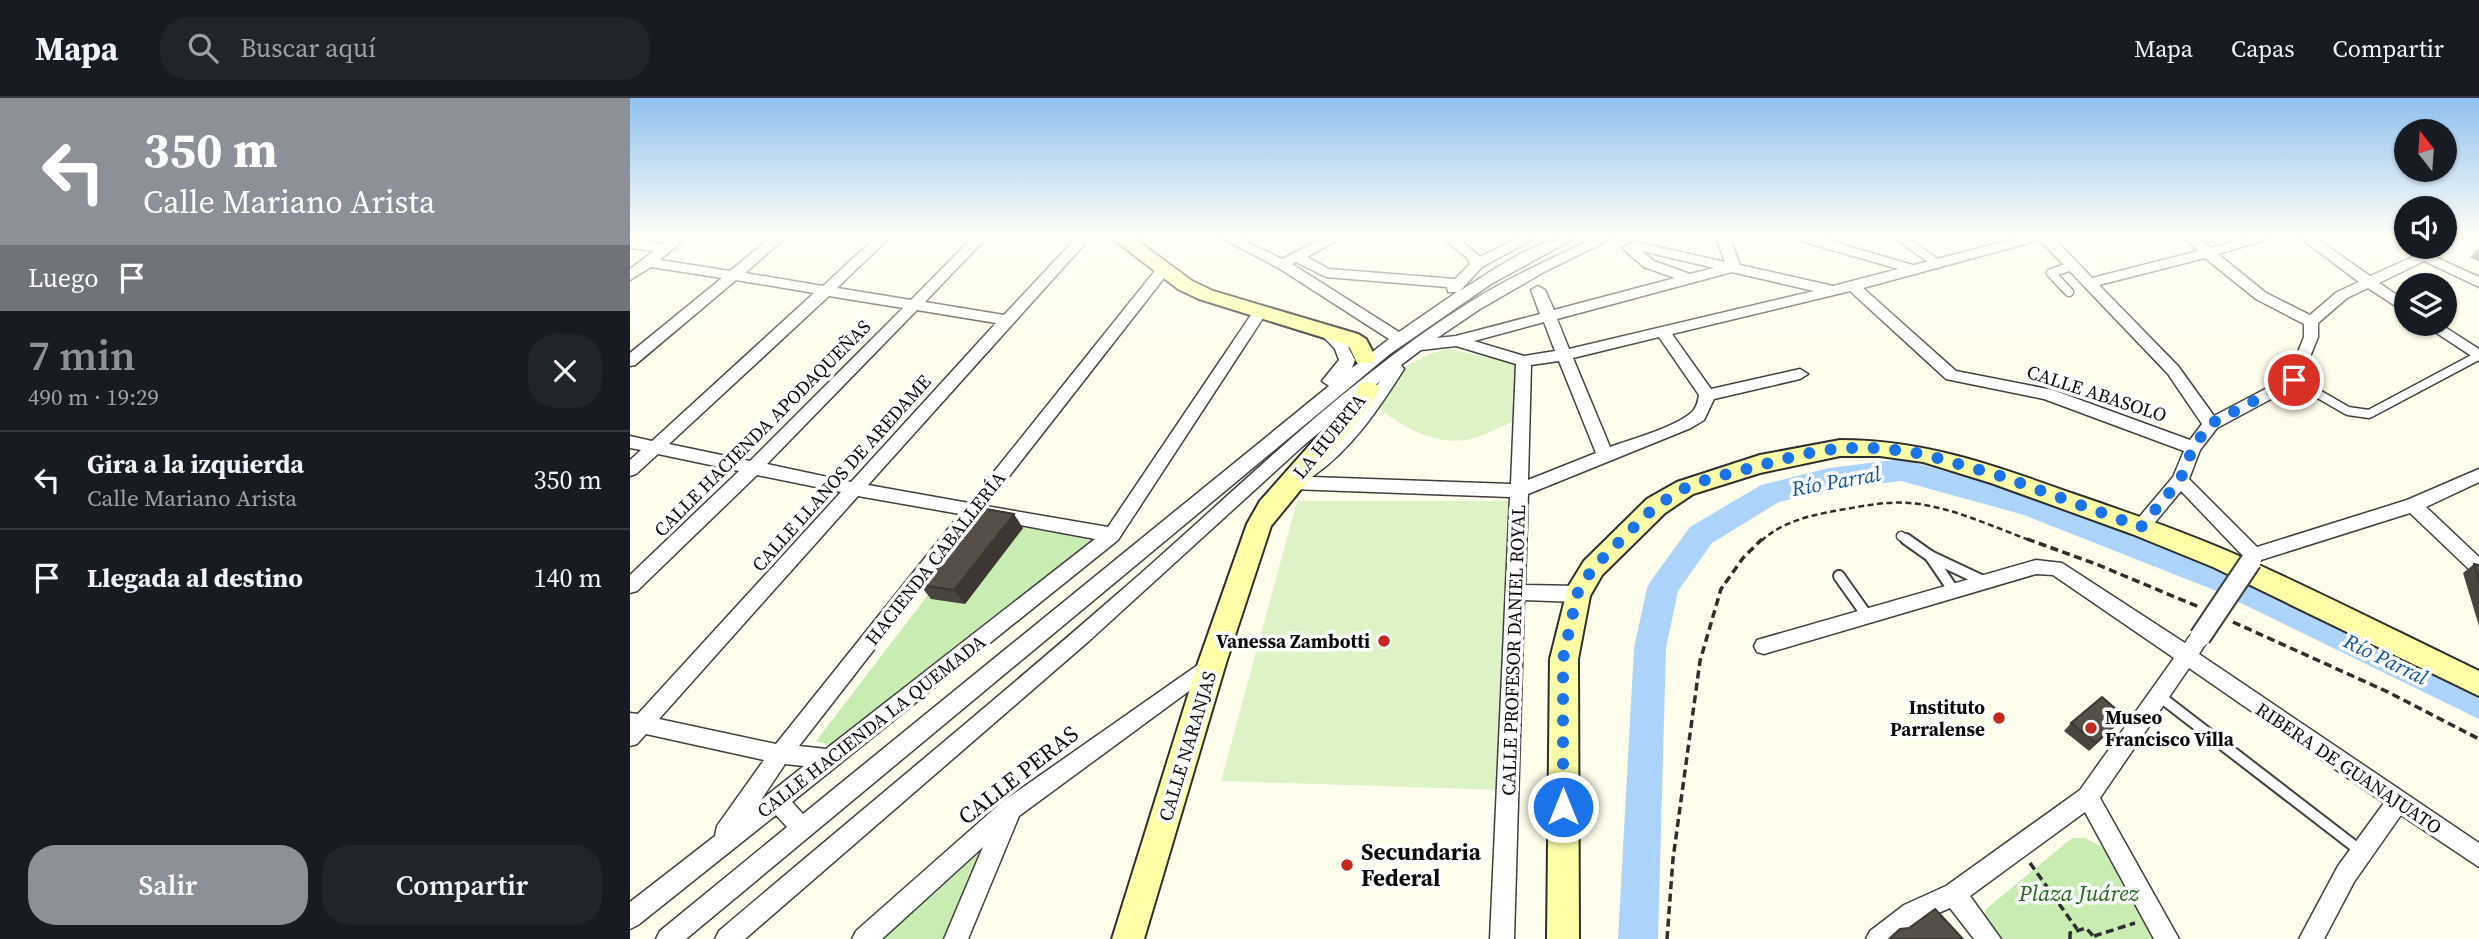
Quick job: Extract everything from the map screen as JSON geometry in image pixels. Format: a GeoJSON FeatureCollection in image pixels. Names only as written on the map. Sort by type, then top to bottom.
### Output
{"type":"FeatureCollection","features":[{"type":"Feature","properties":{"kind":"main road"},"geometry":{"type":"LineString","coordinates":[[1175,277],[1206,295],[1324,330],[1359,344],[1365,358]]}},
{"type":"Feature","properties":{"kind":"main road","name":"LA HUERTA"},"geometry":{"type":"LineString","coordinates":[[1291,483],[1362,400],[1368,388]]}},
{"type":"Feature","properties":{"kind":"main road"},"geometry":{"type":"LineString","coordinates":[[1563,939],[1563,659],[1577,594],[1587,575],[1656,506],[1685,488],[1760,464],[1840,448],[1880,448],[1923,454],[1998,475],[2141,527],[2222,561],[2479,684]]}},
{"type":"Feature","properties":{"kind":"main road","name":"CALLE NARANJAS"},"geometry":{"type":"LineString","coordinates":[[1128,939],[1212,663],[1259,524],[1291,483]]}},
{"type":"Feature","properties":{"kind":"street"},"geometry":{"type":"LineString","coordinates":[[630,361],[731,277]]}},
{"type":"Feature","properties":{"kind":"street"},"geometry":{"type":"LineString","coordinates":[[747,277],[914,307],[1007,320]]}},
{"type":"Feature","properties":{"kind":"street"},"geometry":{"type":"LineString","coordinates":[[630,470],[840,277]]}},
{"type":"Feature","properties":{"kind":"street","name":"CALLE HACIENDA APODAQUEÑAS"},"geometry":{"type":"LineString","coordinates":[[630,586],[753,468],[943,277]]}},
{"type":"Feature","properties":{"kind":"street","name":"CALLE LLANOS DE AREDAME"},"geometry":{"type":"LineString","coordinates":[[634,728],[1048,277]]}},
{"type":"Feature","properties":{"kind":"street","name":"HACIENDA CABALLERÍA"},"geometry":{"type":"LineString","coordinates":[[713,851],[780,754],[1157,277]]}},
{"type":"Feature","properties":{"kind":"street"},"geometry":{"type":"LineString","coordinates":[[1311,277],[1393,338],[1466,277]]}},
{"type":"Feature","properties":{"kind":"street"},"geometry":{"type":"LineString","coordinates":[[1378,277],[1460,284]]}},
{"type":"Feature","properties":{"kind":"street"},"geometry":{"type":"LineString","coordinates":[[668,939],[1318,403],[1450,301],[1488,277]]}},
{"type":"Feature","properties":{"kind":"street"},"geometry":{"type":"LineString","coordinates":[[727,939],[1130,593],[1346,401],[1465,311],[1520,277]]}},
{"type":"Feature","properties":{"kind":"street"},"geometry":{"type":"LineString","coordinates":[[1291,483],[1327,460],[1348,438],[1411,351],[1549,317],[1691,277]]}},
{"type":"Feature","properties":{"kind":"street"},"geometry":{"type":"LineString","coordinates":[[1776,277],[1833,291]]}},
{"type":"Feature","properties":{"kind":"street"},"geometry":{"type":"LineString","coordinates":[[1455,341],[1524,361],[1664,333],[1887,277]]}},
{"type":"Feature","properties":{"kind":"street"},"geometry":{"type":"LineString","coordinates":[[2084,277],[2173,370],[2210,424]]}},
{"type":"Feature","properties":{"kind":"street"},"geometry":{"type":"LineString","coordinates":[[2089,283],[2111,277]]}},
{"type":"Feature","properties":{"kind":"street"},"geometry":{"type":"LineString","coordinates":[[2238,277],[2261,296],[2311,322]]}},
{"type":"Feature","properties":{"kind":"street"},"geometry":{"type":"LineString","coordinates":[[2360,277],[2394,300]]}},
{"type":"Feature","properties":{"kind":"street"},"geometry":{"type":"LineString","coordinates":[[2141,527],[2180,480],[2193,448],[2210,424],[2294,380],[2311,337],[2311,322],[2342,295],[2376,277]]}},
{"type":"Feature","properties":{"kind":"street","name":"CALLE ABASOLO"},"geometry":{"type":"LineString","coordinates":[[1853,286],[1946,372],[1958,378],[2046,394],[2193,448]]}},
{"type":"Feature","properties":{"kind":"street"},"geometry":{"type":"LineString","coordinates":[[1538,290],[1606,457]]}},
{"type":"Feature","properties":{"kind":"street","name":"CALLE HACIENDA LA QUEMADA"},"geometry":{"type":"LineString","coordinates":[[630,918],[1112,535],[1261,312]]}},
{"type":"Feature","properties":{"kind":"street"},"geometry":{"type":"LineString","coordinates":[[1318,403],[1322,390],[1345,366],[1347,360],[1341,347],[1324,330]]}},
{"type":"Feature","properties":{"kind":"street"},"geometry":{"type":"LineString","coordinates":[[1291,483],[1518,491],[1606,457],[1685,425],[1698,416],[1705,406],[1707,395],[1664,333]]}},
{"type":"Feature","properties":{"kind":"street"},"geometry":{"type":"LineString","coordinates":[[2448,336],[2479,356]]}},
{"type":"Feature","properties":{"kind":"street","name":"CALLE PROFESOR DANIEL ROYAL"},"geometry":{"type":"LineString","coordinates":[[1502,939],[1524,361]]}},
{"type":"Feature","properties":{"kind":"street"},"geometry":{"type":"LineString","coordinates":[[1707,395],[1800,374]]}},
{"type":"Feature","properties":{"kind":"street"},"geometry":{"type":"LineString","coordinates":[[630,442],[856,489],[1112,535]]}},
{"type":"Feature","properties":{"kind":"street"},"geometry":{"type":"LineString","coordinates":[[1878,939],[1912,913],[1954,894],[2088,797],[2252,558],[2413,505],[2479,475]]}},
{"type":"Feature","properties":{"kind":"street"},"geometry":{"type":"LineString","coordinates":[[2180,480],[2252,558]]}},
{"type":"Feature","properties":{"kind":"street"},"geometry":{"type":"LineString","coordinates":[[2413,505],[2479,568]]}},
{"type":"Feature","properties":{"kind":"street","name":"RIBERA DE GUANAJUATO"},"geometry":{"type":"LineString","coordinates":[[1985,582],[2044,566],[2056,568],[2479,856]]}},
{"type":"Feature","properties":{"kind":"street"},"geometry":{"type":"LineString","coordinates":[[1764,646],[1985,582]]}},
{"type":"Feature","properties":{"kind":"street"},"geometry":{"type":"LineString","coordinates":[[1516,592],[1577,594]]}},
{"type":"Feature","properties":{"kind":"street","name":"CALLE PERAS"},"geometry":{"type":"LineString","coordinates":[[864,939],[1010,809],[1212,663]]}},
{"type":"Feature","properties":{"kind":"street"},"geometry":{"type":"LineString","coordinates":[[634,728],[780,754],[827,759]]}},
{"type":"Feature","properties":{"kind":"street"},"geometry":{"type":"LineString","coordinates":[[2088,797],[2167,939]]}},
{"type":"Feature","properties":{"kind":"street"},"geometry":{"type":"LineString","coordinates":[[777,800],[802,829]]}},
{"type":"Feature","properties":{"kind":"street"},"geometry":{"type":"LineString","coordinates":[[2311,939],[2333,896],[2399,801]]}},
{"type":"Feature","properties":{"kind":"street"},"geometry":{"type":"LineString","coordinates":[[956,939],[1010,809]]}},
{"type":"Feature","properties":{"kind":"street"},"geometry":{"type":"LineString","coordinates":[[1954,894],[1989,939]]}},
{"type":"Feature","properties":{"kind":"lane"},"geometry":{"type":"LineString","coordinates":[[2056,277],[2069,292]]}},
{"type":"Feature","properties":{"kind":"lane"},"geometry":{"type":"LineString","coordinates":[[2294,380],[2348,411],[2369,414],[2479,356]]}},
{"type":"Feature","properties":{"kind":"lane"},"geometry":{"type":"LineString","coordinates":[[1901,536],[1930,556],[1985,582]]}},
{"type":"Feature","properties":{"kind":"lane"},"geometry":{"type":"LineString","coordinates":[[1930,556],[1954,591]]}},
{"type":"Feature","properties":{"kind":"lane"},"geometry":{"type":"LineString","coordinates":[[1839,576],[1868,617]]}},
{"type":"Feature","properties":{"kind":"lane"},"geometry":{"type":"LineString","coordinates":[[2158,695],[2362,852]]}},
{"type":"Feature","properties":{"kind":"path"},"geometry":{"type":"LineString","coordinates":[[1667,939],[1673,859],[1700,661],[1721,589],[1743,558],[1788,523],[1812,515],[1881,503],[1909,503],[1938,508],[2135,578],[2211,612]]}},
{"type":"Feature","properties":{"kind":"path"},"geometry":{"type":"LineString","coordinates":[[2223,618],[2388,692],[2479,739]]}},
{"type":"Feature","properties":{"kind":"path"},"geometry":{"type":"LineString","coordinates":[[2019,847],[2077,929]]}},
{"type":"Feature","properties":{"kind":"path"},"geometry":{"type":"LineString","coordinates":[[2070,939],[2070,933],[2077,929],[2086,928],[2095,938],[2154,916]]}},
{"type":"Feature","properties":{"kind":"green space"},"geometry":{"type":"Polygon","coordinates":[[[1449,349],[1518,364],[1512,422],[1472,439],[1453,441],[1417,432],[1375,406],[1389,375],[1432,353],[1449,349]]]}},
{"type":"Feature","properties":{"kind":"green space","name":"Vanessa Zambotti"},"geometry":{"type":"Polygon","coordinates":[[[1297,501],[1515,501],[1501,790],[1221,781],[1297,501]]]}},
{"type":"Feature","properties":{"kind":"green space"},"geometry":{"type":"Polygon","coordinates":[[[987,518],[1096,541],[839,748],[816,741],[987,518]]]}},
{"type":"Feature","properties":{"kind":"green space"},"geometry":{"type":"Polygon","coordinates":[[[993,835],[950,939],[881,939],[993,835]]]}},
{"type":"Feature","properties":{"kind":"green space","name":"Plaza Juárez"},"geometry":{"type":"Polygon","coordinates":[[[2072,838],[2085,838],[2106,849],[2155,939],[1995,939],[1984,919],[1986,909],[2072,838]]]}},
{"type":"Feature","properties":{"kind":"building"},"geometry":{"type":"Polygon","coordinates":[[[981,508],[1014,514],[954,590],[920,585],[981,508]]]}},
{"type":"Feature","properties":{"kind":"building"},"geometry":{"type":"Polygon","coordinates":[[[2474,564],[2479,565],[2479,582],[2474,564]]]}},
{"type":"Feature","properties":{"kind":"building","name":"Museo Francisco Villa"},"geometry":{"type":"Polygon","coordinates":[[[2102,697],[2124,716],[2096,743],[2071,723],[2102,697]]]}},
{"type":"Feature","properties":{"kind":"building"},"geometry":{"type":"Polygon","coordinates":[[[1935,909],[1963,939],[1889,939],[1900,929],[1909,928],[1935,909]]]}},
{"type":"Feature","properties":{"kind":"waterway","name":"Río Parral"},"geometry":{"type":"LineString","coordinates":[[1638,939],[1650,648],[1663,588],[1701,535],[1771,493],[1829,479],[1901,470],[2031,506],[2225,581],[2479,704]]}},
{"type":"Feature","properties":{"kind":"place","name":"Vanessa Zambotti"},"geometry":{"type":"Point","coordinates":[1384,641]}},
{"type":"Feature","properties":{"kind":"place","name":"Instituto Parralense"},"geometry":{"type":"Point","coordinates":[1999,718]}},
{"type":"Feature","properties":{"kind":"place","name":"Museo Francisco Villa"},"geometry":{"type":"Point","coordinates":[2091,728]}},
{"type":"Feature","properties":{"kind":"place","name":"Secundaria Federal"},"geometry":{"type":"Point","coordinates":[1347,865]}},
{"type":"Feature","properties":{"kind":"route"},"geometry":{"type":"LineString","coordinates":[[1563,807],[1563,659],[1577,594],[1593,568],[1642,519],[1656,506],[1685,488],[1760,464],[1804,454],[1840,448],[1880,448],[1923,454],[1998,475],[2141,527],[2180,480],[2193,448],[2210,424],[2294,380]]}}]}
